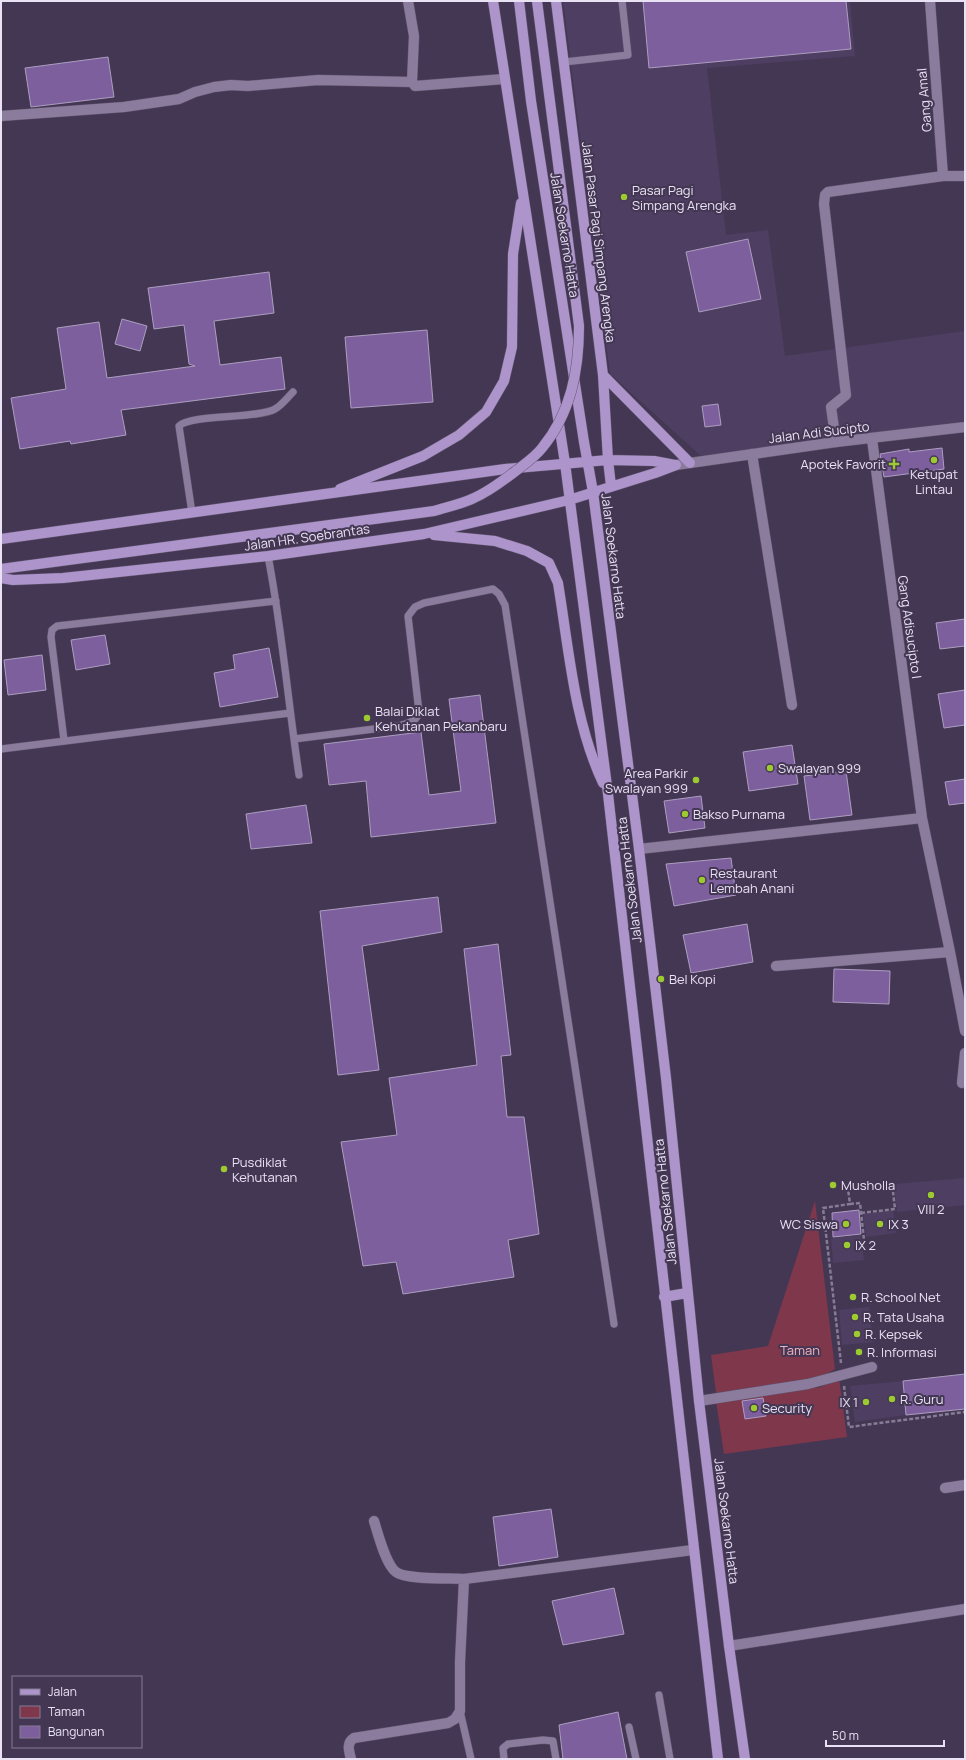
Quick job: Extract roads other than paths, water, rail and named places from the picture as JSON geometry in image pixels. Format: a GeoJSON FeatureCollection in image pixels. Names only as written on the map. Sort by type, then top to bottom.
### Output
{"type":"FeatureCollection","features":[{"type":"Feature","properties":{"kind":"main road","name":"Jalan Soekarno Hatta"},"geometry":{"type":"LineString","coordinates":[[493,1],[522,195],[565,463],[608,794],[664,1297],[718,1759]]}},
{"type":"Feature","properties":{"kind":"main road","name":"Jalan Soekarno Hatta"},"geometry":{"type":"LineString","coordinates":[[519,1],[531,101],[593,492],[639,849],[666,1078],[699,1401],[729,1646],[745,1759]]}},
{"type":"Feature","properties":{"kind":"main road"},"geometry":{"type":"LineString","coordinates":[[1,569],[434,511],[474,498],[506,479],[542,449],[557,428],[571,396],[577,371],[579,326],[537,1]]}},
{"type":"Feature","properties":{"kind":"main road","name":"Jalan Pasar Pagi Simpang Arengka"},"geometry":{"type":"LineString","coordinates":[[556,1],[603,375],[611,486]]}},
{"type":"Feature","properties":{"kind":"main road"},"geometry":{"type":"LineString","coordinates":[[325,495],[423,456],[459,435],[486,412],[504,381],[512,347],[513,254],[522,195]]}},
{"type":"Feature","properties":{"kind":"main road"},"geometry":{"type":"LineString","coordinates":[[603,375],[690,463]]}},
{"type":"Feature","properties":{"kind":"main road"},"geometry":{"type":"LineString","coordinates":[[1,539],[505,469],[608,460]]}},
{"type":"Feature","properties":{"kind":"main road","name":"Jalan Adi Sucipto"},"geometry":{"type":"LineString","coordinates":[[608,460],[654,461],[676,465]]}},
{"type":"Feature","properties":{"kind":"main road","name":"Jalan Adi Sucipto"},"geometry":{"type":"LineString","coordinates":[[611,486],[676,465]]}},
{"type":"Feature","properties":{"kind":"main road","name":"Jalan HR. Soebrantas"},"geometry":{"type":"LineString","coordinates":[[1,578],[13,580],[63,578],[268,556],[424,534],[569,500],[611,486]]}},
{"type":"Feature","properties":{"kind":"main road"},"geometry":{"type":"LineString","coordinates":[[424,534],[495,541],[527,551],[549,563],[558,583],[579,712],[593,761],[608,794]]}},
{"type":"Feature","properties":{"kind":"main road"},"geometry":{"type":"LineString","coordinates":[[664,1297],[687,1293]]}},
{"type":"Feature","properties":{"kind":"street"},"geometry":{"type":"LineString","coordinates":[[408,1],[414,36],[412,82]]}},
{"type":"Feature","properties":{"kind":"street","name":"Gang Amal"},"geometry":{"type":"LineString","coordinates":[[930,1],[943,176]]}},
{"type":"Feature","properties":{"kind":"street"},"geometry":{"type":"LineString","coordinates":[[1,116],[124,107],[179,99],[195,92],[214,87],[248,86],[318,80],[412,82],[415,86],[422,86],[504,79]]}},
{"type":"Feature","properties":{"kind":"street"},"geometry":{"type":"LineString","coordinates":[[836,442],[831,407],[846,395],[824,204],[825,195],[828,192],[943,176],[965,176]]}},
{"type":"Feature","properties":{"kind":"street","name":"Jalan Adi Sucipto"},"geometry":{"type":"LineString","coordinates":[[676,465],[836,442],[965,427]]}},
{"type":"Feature","properties":{"kind":"street","name":"Gang Adisucipto I"},"geometry":{"type":"LineString","coordinates":[[872,439],[922,818],[965,1031]]}},
{"type":"Feature","properties":{"kind":"street"},"geometry":{"type":"LineString","coordinates":[[752,454],[792,705]]}},
{"type":"Feature","properties":{"kind":"street"},"geometry":{"type":"LineString","coordinates":[[639,849],[922,818]]}},
{"type":"Feature","properties":{"kind":"street"},"geometry":{"type":"LineString","coordinates":[[776,966],[950,952]]}},
{"type":"Feature","properties":{"kind":"street"},"geometry":{"type":"LineString","coordinates":[[962,1082],[965,1053]]}},
{"type":"Feature","properties":{"kind":"street"},"geometry":{"type":"LineString","coordinates":[[699,1401],[808,1384],[872,1367]]}},
{"type":"Feature","properties":{"kind":"street"},"geometry":{"type":"LineString","coordinates":[[945,1488],[965,1485]]}},
{"type":"Feature","properties":{"kind":"street"},"geometry":{"type":"LineString","coordinates":[[374,1521],[389,1562],[396,1572],[404,1576],[464,1579],[693,1550]]}},
{"type":"Feature","properties":{"kind":"street"},"geometry":{"type":"LineString","coordinates":[[351,1759],[348,1745],[350,1740],[354,1738],[448,1723],[455,1719],[460,1711],[460,1662],[464,1579]]}},
{"type":"Feature","properties":{"kind":"street"},"geometry":{"type":"LineString","coordinates":[[729,1646],[965,1609]]}},
{"type":"Feature","properties":{"kind":"lane"},"geometry":{"type":"LineString","coordinates":[[564,62],[628,55],[622,1]]}},
{"type":"Feature","properties":{"kind":"lane"},"geometry":{"type":"LineString","coordinates":[[192,513],[179,426],[182,423],[190,421],[269,412],[280,405],[293,392]]}},
{"type":"Feature","properties":{"kind":"lane"},"geometry":{"type":"LineString","coordinates":[[268,556],[276,601],[299,775]]}},
{"type":"Feature","properties":{"kind":"lane"},"geometry":{"type":"LineString","coordinates":[[294,739],[398,726],[411,722],[420,712],[408,616],[415,607],[424,603],[493,589],[499,594],[505,605],[614,1324]]}},
{"type":"Feature","properties":{"kind":"lane"},"geometry":{"type":"LineString","coordinates":[[64,740],[51,637],[52,630],[57,626],[276,601]]}},
{"type":"Feature","properties":{"kind":"lane"},"geometry":{"type":"LineString","coordinates":[[1,749],[290,713]]}},
{"type":"Feature","properties":{"kind":"lane"},"geometry":{"type":"LineString","coordinates":[[659,1695],[670,1759]]}},
{"type":"Feature","properties":{"kind":"lane"},"geometry":{"type":"LineString","coordinates":[[460,1711],[471,1759]]}},
{"type":"Feature","properties":{"kind":"lane"},"geometry":{"type":"LineString","coordinates":[[629,1726],[636,1759]]}},
{"type":"Feature","properties":{"kind":"lane"},"geometry":{"type":"LineString","coordinates":[[504,1759],[503,1748],[508,1744],[542,1740],[553,1742],[556,1759]]}},
{"type":"Feature","properties":{"kind":"place","name":"Pasar Pagi Simpang Arengka"},"geometry":{"type":"Point","coordinates":[624,197]}},
{"type":"Feature","properties":{"kind":"place","name":"Ketupat Lintau"},"geometry":{"type":"Point","coordinates":[934,460]}},
{"type":"Feature","properties":{"kind":"place","name":"Apotek Favorit"},"geometry":{"type":"Point","coordinates":[894,464]}},
{"type":"Feature","properties":{"kind":"place","name":"Balai Diklat Kehutanan Pekanbaru"},"geometry":{"type":"Point","coordinates":[367,718]}},
{"type":"Feature","properties":{"kind":"place","name":"Swalayan 999"},"geometry":{"type":"Point","coordinates":[770,768]}},
{"type":"Feature","properties":{"kind":"place","name":"Area Parkir Swalayan 999"},"geometry":{"type":"Point","coordinates":[696,780]}},
{"type":"Feature","properties":{"kind":"place","name":"Bakso Purnama"},"geometry":{"type":"Point","coordinates":[685,814]}},
{"type":"Feature","properties":{"kind":"place","name":"Restaurant Lembah Anani"},"geometry":{"type":"Point","coordinates":[702,880]}},
{"type":"Feature","properties":{"kind":"place","name":"Bel Kopi"},"geometry":{"type":"Point","coordinates":[661,979]}},
{"type":"Feature","properties":{"kind":"place","name":"Pusdiklat Kehutanan"},"geometry":{"type":"Point","coordinates":[224,1169]}},
{"type":"Feature","properties":{"kind":"place","name":"Musholla"},"geometry":{"type":"Point","coordinates":[833,1185]}},
{"type":"Feature","properties":{"kind":"place","name":"VIII 2"},"geometry":{"type":"Point","coordinates":[931,1195]}},
{"type":"Feature","properties":{"kind":"place","name":"WC Siswa"},"geometry":{"type":"Point","coordinates":[846,1224]}},
{"type":"Feature","properties":{"kind":"place","name":"IX 3"},"geometry":{"type":"Point","coordinates":[880,1224]}},
{"type":"Feature","properties":{"kind":"place","name":"IX 2"},"geometry":{"type":"Point","coordinates":[847,1245]}},
{"type":"Feature","properties":{"kind":"place","name":"R. School Net"},"geometry":{"type":"Point","coordinates":[853,1297]}},
{"type":"Feature","properties":{"kind":"place","name":"R. Tata Usaha"},"geometry":{"type":"Point","coordinates":[855,1317]}},
{"type":"Feature","properties":{"kind":"place","name":"R. Kepsek"},"geometry":{"type":"Point","coordinates":[857,1334]}},
{"type":"Feature","properties":{"kind":"place","name":"R. Informasi"},"geometry":{"type":"Point","coordinates":[859,1352]}},
{"type":"Feature","properties":{"kind":"place","name":"R. Guru"},"geometry":{"type":"Point","coordinates":[892,1399]}},
{"type":"Feature","properties":{"kind":"place","name":"IX 1"},"geometry":{"type":"Point","coordinates":[866,1402]}},
{"type":"Feature","properties":{"kind":"place","name":"Security"},"geometry":{"type":"Point","coordinates":[754,1408]}},
{"type":"Feature","properties":{"kind":"park label","name":"Taman"},"geometry":{"type":"Point","coordinates":[800,1350]}}]}
